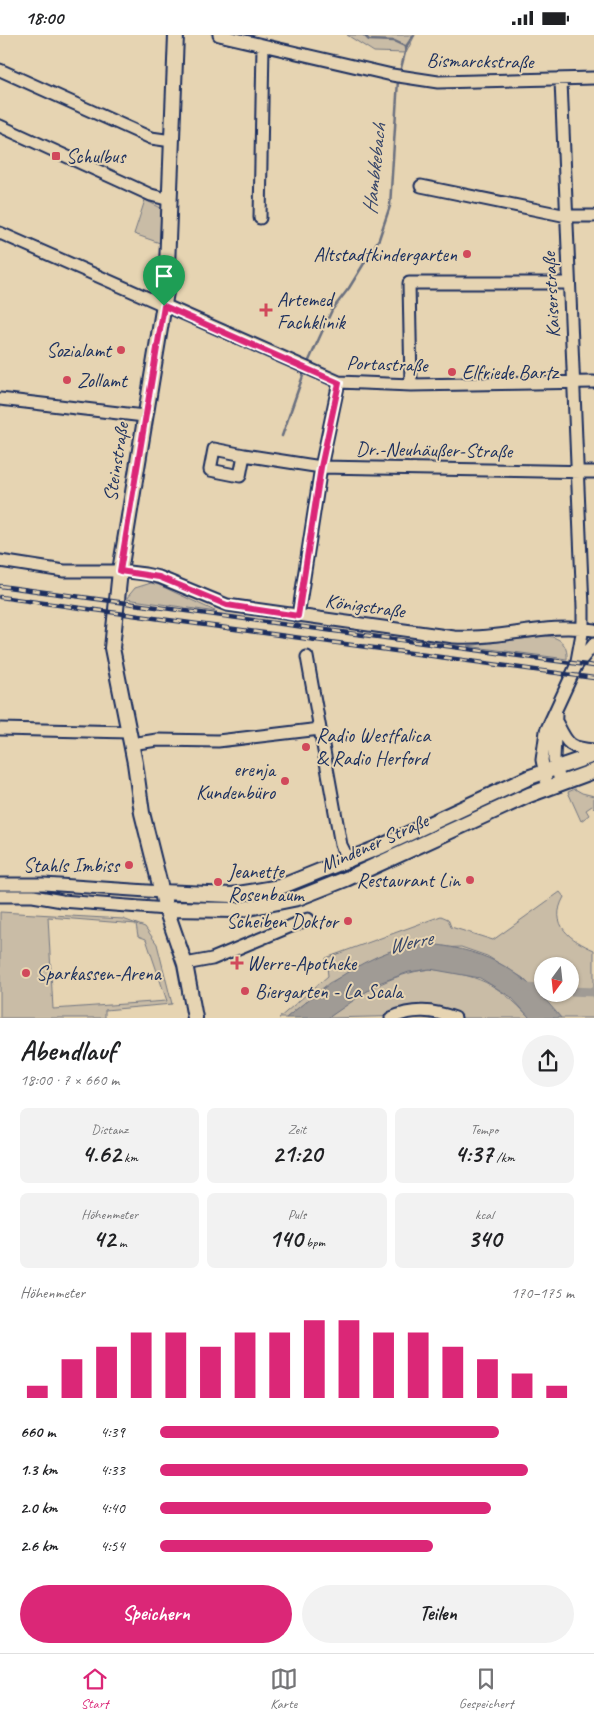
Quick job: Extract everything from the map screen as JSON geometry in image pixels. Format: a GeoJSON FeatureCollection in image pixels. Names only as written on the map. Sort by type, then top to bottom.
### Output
{"type":"FeatureCollection","features":[{"type":"Feature","properties":{"kind":"main road","name":"Steinstraße"},"geometry":{"type":"LineString","coordinates":[[176,35],[164,306],[144,417],[120,571],[112,648],[130,738],[142,813],[166,909],[185,965],[195,1018]]}},
{"type":"Feature","properties":{"kind":"main road","name":"Mindener Straße"},"geometry":{"type":"LineString","coordinates":[[162,892],[232,895],[252,893],[298,881],[349,861],[549,770],[594,755]]}},
{"type":"Feature","properties":{"kind":"main road","name":"Mindener Straße"},"geometry":{"type":"LineString","coordinates":[[166,909],[238,910],[298,898],[346,879],[529,795],[594,771]]}},
{"type":"Feature","properties":{"kind":"street","name":"Bismarckstraße"},"geometry":{"type":"LineString","coordinates":[[219,35],[392,75],[438,82],[561,81],[594,78]]}},
{"type":"Feature","properties":{"kind":"street"},"geometry":{"type":"LineString","coordinates":[[260,218],[263,45]]}},
{"type":"Feature","properties":{"kind":"street"},"geometry":{"type":"LineString","coordinates":[[0,70],[151,138],[172,141]]}},
{"type":"Feature","properties":{"kind":"street","name":"Kaiserstraße"},"geometry":{"type":"LineString","coordinates":[[561,81],[568,283],[575,383],[576,472],[588,629],[576,667]]}},
{"type":"Feature","properties":{"kind":"street"},"geometry":{"type":"LineString","coordinates":[[0,126],[151,195],[170,200]]}},
{"type":"Feature","properties":{"kind":"street"},"geometry":{"type":"LineString","coordinates":[[421,186],[567,215],[594,216]]}},
{"type":"Feature","properties":{"kind":"street","name":"Portastraße"},"geometry":{"type":"LineString","coordinates":[[0,233],[339,383],[411,385],[594,382]]}},
{"type":"Feature","properties":{"kind":"street"},"geometry":{"type":"LineString","coordinates":[[411,385],[409,283],[568,283]]}},
{"type":"Feature","properties":{"kind":"street"},"geometry":{"type":"LineString","coordinates":[[298,616],[321,467],[339,383]]}},
{"type":"Feature","properties":{"kind":"street"},"geometry":{"type":"LineString","coordinates":[[0,399],[144,417]]}},
{"type":"Feature","properties":{"kind":"street","name":"Dr.-Neuhäußer-Straße"},"geometry":{"type":"LineString","coordinates":[[244,455],[321,467],[594,472]]}},
{"type":"Feature","properties":{"kind":"street","name":"Königstraße"},"geometry":{"type":"LineString","coordinates":[[0,561],[64,571],[120,571],[159,577],[227,605],[469,638],[548,628],[588,629]]}},
{"type":"Feature","properties":{"kind":"street"},"geometry":{"type":"LineString","coordinates":[[554,786],[543,742],[546,731],[556,717],[576,667],[594,644]]}},
{"type":"Feature","properties":{"kind":"street"},"geometry":{"type":"LineString","coordinates":[[307,657],[341,845],[349,861]]}},
{"type":"Feature","properties":{"kind":"street"},"geometry":{"type":"LineString","coordinates":[[556,717],[566,742],[571,746],[594,750]]}},
{"type":"Feature","properties":{"kind":"street"},"geometry":{"type":"LineString","coordinates":[[0,729],[211,742],[320,729]]}},
{"type":"Feature","properties":{"kind":"street","name":"Mindener Straße"},"geometry":{"type":"LineString","coordinates":[[0,884],[44,884],[162,892]]}},
{"type":"Feature","properties":{"kind":"street","name":"Mindener Straße"},"geometry":{"type":"LineString","coordinates":[[0,896],[33,896],[62,901],[166,909]]}},
{"type":"Feature","properties":{"kind":"street"},"geometry":{"type":"LineString","coordinates":[[185,965],[212,959],[308,919]]}},
{"type":"Feature","properties":{"kind":"street"},"geometry":{"type":"LineString","coordinates":[[391,1018],[416,1011],[432,1011],[455,1018]]}},
{"type":"Feature","properties":{"kind":"shaded area"},"geometry":{"type":"Polygon","coordinates":[[[347,35],[415,35],[406,53],[374,52],[347,35]]]}},
{"type":"Feature","properties":{"kind":"shaded area"},"geometry":{"type":"Polygon","coordinates":[[[145,200],[161,208],[160,243],[134,234],[145,200]]]}},
{"type":"Feature","properties":{"kind":"shaded area"},"geometry":{"type":"Polygon","coordinates":[[[151,583],[217,612],[126,599],[135,588],[151,583]]]}},
{"type":"Feature","properties":{"kind":"shaded area"},"geometry":{"type":"Polygon","coordinates":[[[544,636],[554,637],[562,642],[566,649],[567,659],[467,646],[544,636]]]}},
{"type":"Feature","properties":{"kind":"shaded area"},"geometry":{"type":"Polygon","coordinates":[[[575,789],[594,796],[594,808],[592,806],[586,810],[589,815],[581,821],[568,792],[575,789]]]}},
{"type":"Feature","properties":{"kind":"shaded area"},"geometry":{"type":"Polygon","coordinates":[[[560,892],[564,897],[559,916],[564,930],[577,941],[594,950],[594,1018],[561,1018],[547,1003],[579,1003],[579,957],[534,957],[534,990],[523,978],[487,956],[461,947],[394,950],[329,983],[286,1018],[279,1018],[328,976],[326,958],[441,916],[448,919],[451,927],[493,940],[560,892]]]}},
{"type":"Feature","properties":{"kind":"shaded area","name":"Sparkassen-Arena"},"geometry":{"type":"Polygon","coordinates":[[[0,912],[123,919],[145,927],[157,944],[172,1004],[105,1010],[105,1018],[0,1018],[0,912]],[[48,917],[53,1009],[167,1001],[146,939],[138,936],[136,924],[48,917]]]}},
{"type":"Feature","properties":{"kind":"shaded area"},"geometry":{"type":"Polygon","coordinates":[[[430,944],[452,947],[488,958],[519,976],[534,989],[534,1003],[548,1003],[561,1018],[530,1018],[511,997],[480,978],[430,969],[409,972],[379,983],[328,1018],[286,1018],[324,988],[350,971],[378,956],[406,947],[430,944]]]}},
{"type":"Feature","properties":{"kind":"shaded area"},"geometry":{"type":"Polygon","coordinates":[[[430,969],[461,974],[485,982],[507,996],[530,1018],[460,1018],[454,1015],[328,1018],[363,993],[388,980],[430,969]]]}},
{"type":"Feature","properties":{"kind":"waterway"},"geometry":{"type":"LineString","coordinates":[[364,35],[369,40],[394,41],[407,47]]}},
{"type":"Feature","properties":{"kind":"waterway","name":"Hambkebach"},"geometry":{"type":"LineString","coordinates":[[400,72],[407,45],[414,35]]}},
{"type":"Feature","properties":{"kind":"waterway","name":"Hambkebach"},"geometry":{"type":"LineString","coordinates":[[307,365],[332,310],[349,288],[379,239],[390,206],[398,80]]}},
{"type":"Feature","properties":{"kind":"waterway","name":"Hambkebach"},"geometry":{"type":"LineString","coordinates":[[282,436],[305,370]]}},
{"type":"Feature","properties":{"kind":"waterway"},"geometry":{"type":"LineString","coordinates":[[525,988],[534,989]]}},
{"type":"Feature","properties":{"kind":"waterway"},"geometry":{"type":"LineString","coordinates":[[579,991],[594,992]]}},
{"type":"Feature","properties":{"kind":"railway"},"geometry":{"type":"LineString","coordinates":[[0,586],[594,666]]}},
{"type":"Feature","properties":{"kind":"railway"},"geometry":{"type":"LineString","coordinates":[[0,597],[594,678]]}},
{"type":"Feature","properties":{"kind":"place","name":"Schulbus"},"geometry":{"type":"Point","coordinates":[56,156]}},
{"type":"Feature","properties":{"kind":"place","name":"Altstadtkindergarten"},"geometry":{"type":"Point","coordinates":[467,254]}},
{"type":"Feature","properties":{"kind":"place","name":"Artemed Fachklinik"},"geometry":{"type":"Point","coordinates":[266,310]}},
{"type":"Feature","properties":{"kind":"place","name":"Sozialamt"},"geometry":{"type":"Point","coordinates":[121,350]}},
{"type":"Feature","properties":{"kind":"place","name":"Elfriede Bartz"},"geometry":{"type":"Point","coordinates":[452,372]}},
{"type":"Feature","properties":{"kind":"place","name":"Zollamt"},"geometry":{"type":"Point","coordinates":[67,380]}},
{"type":"Feature","properties":{"kind":"place","name":"Radio Westfalica & Radio Herford"},"geometry":{"type":"Point","coordinates":[306,747]}},
{"type":"Feature","properties":{"kind":"place","name":"erenja Kundenbüro"},"geometry":{"type":"Point","coordinates":[285,781]}},
{"type":"Feature","properties":{"kind":"place","name":"Stahls Imbiss"},"geometry":{"type":"Point","coordinates":[129,865]}},
{"type":"Feature","properties":{"kind":"place","name":"Restaurant Lin"},"geometry":{"type":"Point","coordinates":[470,880]}},
{"type":"Feature","properties":{"kind":"place","name":"Jeanette Rosenbaum"},"geometry":{"type":"Point","coordinates":[218,882]}},
{"type":"Feature","properties":{"kind":"place","name":"Scheiben Doktor"},"geometry":{"type":"Point","coordinates":[348,921]}},
{"type":"Feature","properties":{"kind":"place","name":"Werre-Apotheke"},"geometry":{"type":"Point","coordinates":[237,963]}},
{"type":"Feature","properties":{"kind":"place","name":"Sparkassen-Arena"},"geometry":{"type":"Point","coordinates":[26,973]}},
{"type":"Feature","properties":{"kind":"place","name":"Biergarten - La Scala"},"geometry":{"type":"Point","coordinates":[245,991]}},
{"type":"Feature","properties":{"kind":"route"},"geometry":{"type":"LineString","coordinates":[[164,306],[339,383],[321,467],[298,616],[227,605],[159,577],[120,571],[144,417],[164,306]]}},
{"type":"Feature","properties":{"kind":"water label","name":"Werre"},"geometry":{"type":"Point","coordinates":[410,942]}}]}
